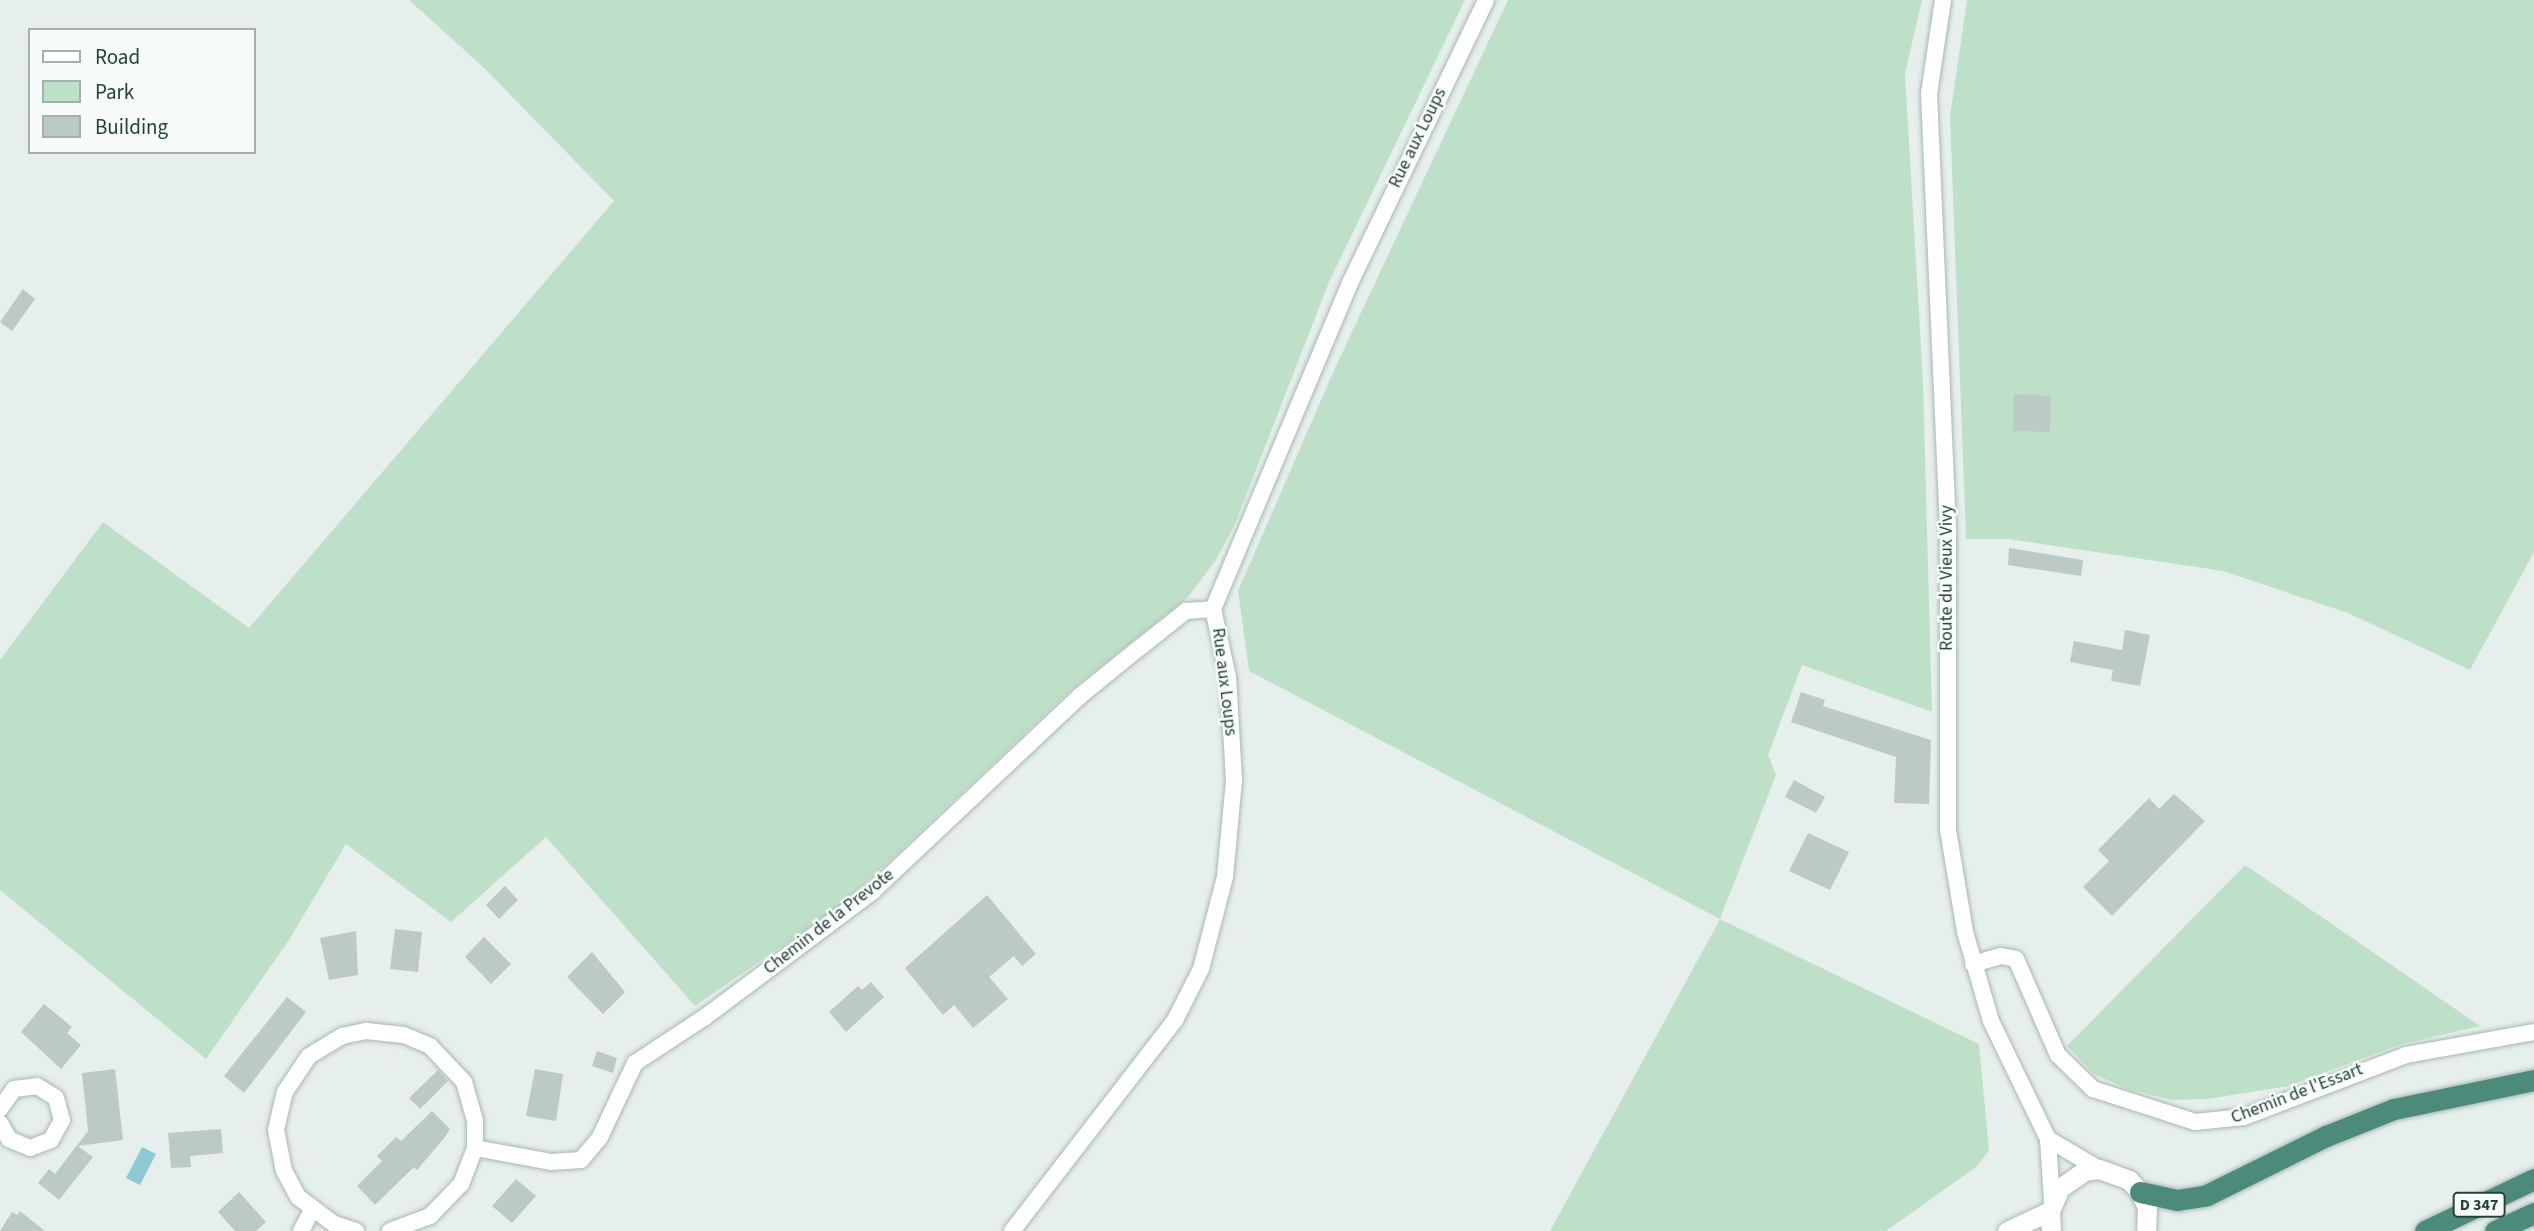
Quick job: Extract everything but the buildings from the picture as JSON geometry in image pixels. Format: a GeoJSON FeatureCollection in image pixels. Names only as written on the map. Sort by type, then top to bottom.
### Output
{"type":"FeatureCollection","features":[{"type":"Feature","properties":{"kind":"highway"},"geometry":{"type":"LineString","coordinates":[[2140,1192],[2176,1200],[2207,1195],[2381,1114],[2534,1080]]}},
{"type":"Feature","properties":{"kind":"highway","name":"D 347"},"geometry":{"type":"LineString","coordinates":[[2425,1231],[2534,1179]]}},
{"type":"Feature","properties":{"kind":"highway","name":"D 347"},"geometry":{"type":"LineString","coordinates":[[2495,1231],[2534,1213]]}},
{"type":"Feature","properties":{"kind":"street","name":"Rue aux Loups"},"geometry":{"type":"LineString","coordinates":[[1012,1231],[1175,1020],[1201,969],[1225,877],[1234,780],[1228,677],[1213,609],[1349,285],[1486,0]]}},
{"type":"Feature","properties":{"kind":"street","name":"Route du Vieux Vivy"},"geometry":{"type":"LineString","coordinates":[[1943,0],[1929,94],[1948,537],[1946,794],[1952,865],[1973,964],[2009,1065],[2048,1139],[2051,1206]]}},
{"type":"Feature","properties":{"kind":"street","name":"Chemin de la Prevote"},"geometry":{"type":"LineString","coordinates":[[475,1148],[551,1162],[581,1160],[600,1137],[635,1063],[737,994],[872,892],[1080,696],[1186,611],[1213,609]]}},
{"type":"Feature","properties":{"kind":"street","name":"Chemin de l'Essart"},"geometry":{"type":"LineString","coordinates":[[1973,964],[2001,956],[2016,959],[2058,1055],[2093,1089],[2195,1122],[2244,1117],[2406,1055],[2534,1032]]}},
{"type":"Feature","properties":{"kind":"street"},"geometry":{"type":"LineString","coordinates":[[356,1231],[312,1210],[284,1171],[276,1130],[278,1110],[293,1074],[323,1045],[342,1036],[388,1032],[430,1046],[464,1082],[475,1120],[475,1148],[461,1184],[443,1207],[416,1224],[390,1231]]}},
{"type":"Feature","properties":{"kind":"street"},"geometry":{"type":"LineString","coordinates":[[0,1109],[14,1089],[37,1086],[56,1098],[62,1120],[51,1140],[30,1148],[9,1139],[0,1123]]}},
{"type":"Feature","properties":{"kind":"street"},"geometry":{"type":"LineString","coordinates":[[2048,1139],[2099,1169],[2122,1176],[2140,1192],[2147,1207],[2146,1231]]}},
{"type":"Feature","properties":{"kind":"street"},"geometry":{"type":"LineString","coordinates":[[2007,1231],[2051,1206],[2070,1178],[2099,1169]]}},
{"type":"Feature","properties":{"kind":"street"},"geometry":{"type":"LineString","coordinates":[[2051,1206],[2051,1231]]}},
{"type":"Feature","properties":{"kind":"street"},"geometry":{"type":"LineString","coordinates":[[301,1231],[312,1210]]}},
{"type":"Feature","properties":{"kind":"green space"},"geometry":{"type":"Polygon","coordinates":[[[409,0],[1465,0],[1329,282],[1235,524],[1216,560],[1188,597],[1071,690],[848,900],[695,1006],[546,837],[451,922],[346,844],[289,940],[206,1059],[0,890],[0,660],[103,522],[249,628],[614,201],[483,67],[409,0]]]}},
{"type":"Feature","properties":{"kind":"green space"},"geometry":{"type":"Polygon","coordinates":[[[1508,0],[1922,0],[1905,74],[1923,382],[1932,712],[1802,665],[1768,755],[1776,775],[1720,919],[1249,671],[1238,591],[1335,368],[1508,0]]]}},
{"type":"Feature","properties":{"kind":"green space"},"geometry":{"type":"Polygon","coordinates":[[[1967,0],[2534,0],[2534,552],[2470,670],[2348,613],[2223,571],[2008,539],[1966,539],[1950,116],[1967,0]]]}},
{"type":"Feature","properties":{"kind":"green space"},"geometry":{"type":"Polygon","coordinates":[[[2245,865],[2480,1026],[2399,1045],[2288,1086],[2208,1099],[2172,1100],[2127,1089],[2094,1074],[2067,1046],[2245,865]]]}},
{"type":"Feature","properties":{"kind":"green space"},"geometry":{"type":"Polygon","coordinates":[[[1720,919],[1979,1044],[1989,1151],[1976,1167],[1886,1231],[1550,1231],[1720,919]]]}},
{"type":"Feature","properties":{"kind":"water"},"geometry":{"type":"Polygon","coordinates":[[[142,1147],[156,1154],[140,1185],[126,1178],[142,1147]]]}}]}
